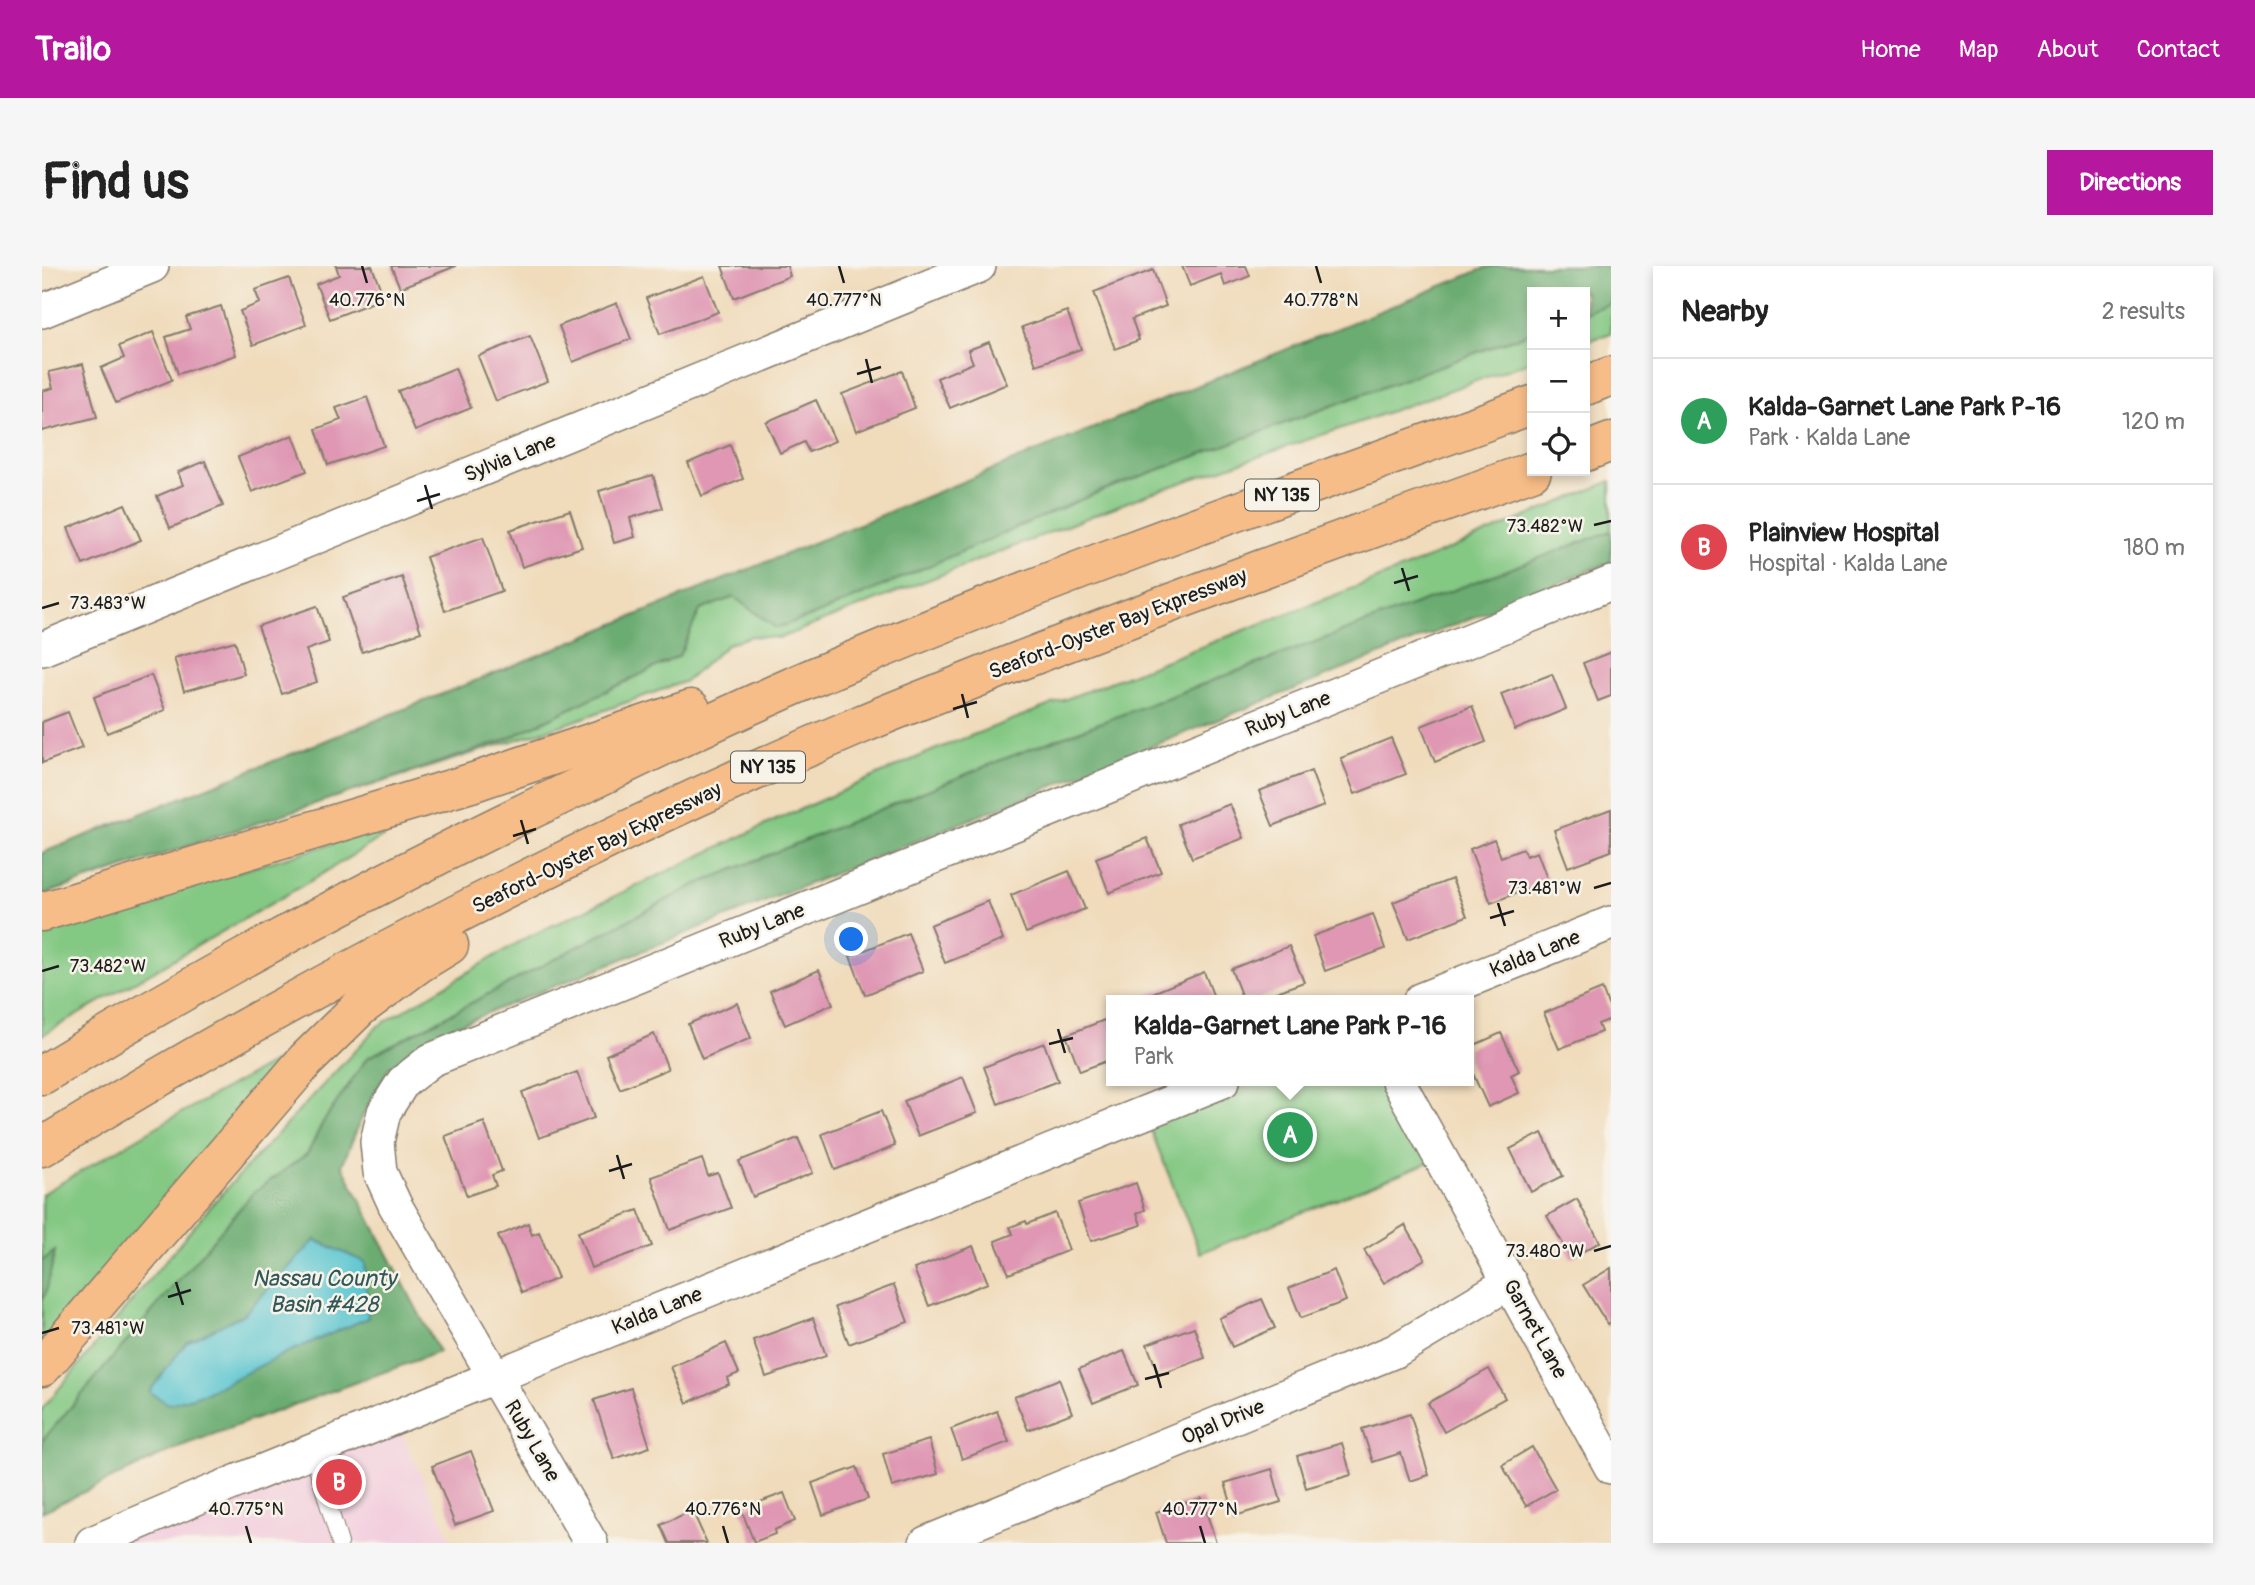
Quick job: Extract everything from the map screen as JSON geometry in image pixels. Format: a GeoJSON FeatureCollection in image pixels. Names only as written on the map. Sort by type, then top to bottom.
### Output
{"type":"FeatureCollection","features":[{"type":"Feature","properties":{"kind":"highway"},"geometry":{"type":"LineString","coordinates":[[1590,384],[1611,376]]}},
{"type":"Feature","properties":{"kind":"highway","name":"NY 135"},"geometry":{"type":"LineString","coordinates":[[42,1074],[292,932],[485,831],[838,666],[1222,517],[1527,407]]}},
{"type":"Feature","properties":{"kind":"highway"},"geometry":{"type":"LineString","coordinates":[[1590,450],[1611,442]]}},
{"type":"Feature","properties":{"kind":"highway","name":"Seaford-Oyster Bay Expressway"},"geometry":{"type":"LineString","coordinates":[[42,1147],[148,1083],[321,986],[500,893],[681,806],[862,724],[1055,647],[1527,473]]}},
{"type":"Feature","properties":{"kind":"highway"},"geometry":{"type":"LineString","coordinates":[[42,912],[474,782],[1033,589]]}},
{"type":"Feature","properties":{"kind":"highway"},"geometry":{"type":"LineString","coordinates":[[42,1367],[306,1060],[359,1008],[418,964],[681,806]]}},
{"type":"Feature","properties":{"kind":"street"},"geometry":{"type":"LineString","coordinates":[[42,311],[152,266]]}},
{"type":"Feature","properties":{"kind":"street","name":"Sylvia Lane"},"geometry":{"type":"LineString","coordinates":[[42,649],[979,266]]}},
{"type":"Feature","properties":{"kind":"street","name":"Ruby Lane"},"geometry":{"type":"LineString","coordinates":[[591,1543],[395,1205],[380,1172],[377,1142],[384,1112],[403,1082],[431,1060],[1611,583]]}},
{"type":"Feature","properties":{"kind":"street","name":"Kalda Lane"},"geometry":{"type":"LineString","coordinates":[[1432,995],[1611,923]]}},
{"type":"Feature","properties":{"kind":"street","name":"Kalda Lane"},"geometry":{"type":"LineString","coordinates":[[92,1543],[1211,1086]]}},
{"type":"Feature","properties":{"kind":"street","name":"Garnet Lane"},"geometry":{"type":"LineString","coordinates":[[1401,1086],[1611,1467]]}},
{"type":"Feature","properties":{"kind":"street","name":"Opal Drive"},"geometry":{"type":"LineString","coordinates":[[926,1543],[1395,1352],[1510,1282]]}},
{"type":"Feature","properties":{"kind":"lane"},"geometry":{"type":"LineString","coordinates":[[312,1451],[340,1543]]}},
{"type":"Feature","properties":{"kind":"shaded area"},"geometry":{"type":"Polygon","coordinates":[[[395,1420],[453,1543],[112,1543],[395,1420]]]}},
{"type":"Feature","properties":{"kind":"green space"},"geometry":{"type":"Polygon","coordinates":[[[1490,266],[1611,266],[1611,303],[1590,311],[1590,287],[1527,287],[1527,334],[1101,491],[818,614],[776,628],[734,597],[700,610],[679,656],[503,741],[42,895],[42,853],[495,673],[1490,266]]]}},
{"type":"Feature","properties":{"kind":"green space"},"geometry":{"type":"Polygon","coordinates":[[[1611,303],[1611,333],[1590,340],[1590,311],[1611,303]]]}},
{"type":"Feature","properties":{"kind":"green space"},"geometry":{"type":"Polygon","coordinates":[[[1527,334],[1527,363],[1148,494],[780,638],[751,636],[728,644],[686,681],[569,723],[354,791],[503,741],[678,656],[700,610],[734,597],[776,628],[818,614],[1101,491],[1527,334]]]}},
{"type":"Feature","properties":{"kind":"green space"},"geometry":{"type":"Polygon","coordinates":[[[1611,481],[1611,531],[1001,760],[693,886],[367,1058],[322,1124],[308,1153],[252,1195],[42,1441],[42,1409],[215,1201],[378,1026],[524,939],[774,821],[934,750],[1400,570],[1611,481]]]}},
{"type":"Feature","properties":{"kind":"green space"},"geometry":{"type":"Polygon","coordinates":[[[1611,531],[1611,562],[445,1030],[390,1067],[362,1117],[342,1165],[439,1352],[181,1446],[42,1512],[42,1441],[252,1194],[308,1153],[322,1124],[367,1058],[693,886],[1001,760],[1611,531]]]}},
{"type":"Feature","properties":{"kind":"green space"},"geometry":{"type":"Polygon","coordinates":[[[384,828],[392,831],[314,879],[42,1035],[42,930],[384,828]]]}},
{"type":"Feature","properties":{"kind":"green space"},"geometry":{"type":"Polygon","coordinates":[[[305,1045],[42,1352],[42,1194],[177,1115],[305,1045]]]}},
{"type":"Feature","properties":{"kind":"green space"},"geometry":{"type":"Polygon","coordinates":[[[1211,1086],[1400,1086],[1440,1158],[1200,1253],[1144,1113],[1211,1086]]]}},
{"type":"Feature","properties":{"kind":"green space"},"geometry":{"type":"Polygon","coordinates":[[[55,1251],[46,1293],[42,1300],[42,1261],[55,1251]]]}},
{"type":"Feature","properties":{"kind":"water","name":"Nassau County Basin #428"},"geometry":{"type":"Polygon","coordinates":[[[315,1240],[365,1262],[368,1318],[286,1353],[206,1393],[169,1404],[149,1392],[186,1343],[244,1314],[315,1240]]]}},
{"type":"Feature","properties":{"kind":"building"},"geometry":{"type":"Polygon","coordinates":[[[336,266],[372,266],[384,298],[330,319],[316,284],[339,275],[336,266]]]}},
{"type":"Feature","properties":{"kind":"building"},"geometry":{"type":"Polygon","coordinates":[[[391,266],[456,266],[400,288],[391,266]]]}},
{"type":"Feature","properties":{"kind":"building"},"geometry":{"type":"Polygon","coordinates":[[[722,266],[787,266],[790,276],[734,298],[722,266]]]}},
{"type":"Feature","properties":{"kind":"building"},"geometry":{"type":"Polygon","coordinates":[[[1182,266],[1246,266],[1250,276],[1225,286],[1221,274],[1190,286],[1182,266]]]}},
{"type":"Feature","properties":{"kind":"building"},"geometry":{"type":"Polygon","coordinates":[[[1153,270],[1166,306],[1132,319],[1139,340],[1115,349],[1094,292],[1153,270]]]}},
{"type":"Feature","properties":{"kind":"building"},"geometry":{"type":"Polygon","coordinates":[[[704,276],[718,312],[660,334],[646,298],[704,276]]]}},
{"type":"Feature","properties":{"kind":"building"},"geometry":{"type":"Polygon","coordinates":[[[289,278],[306,325],[253,345],[240,311],[260,303],[255,290],[289,278]]]}},
{"type":"Feature","properties":{"kind":"building"},"geometry":{"type":"Polygon","coordinates":[[[617,303],[631,339],[573,362],[559,326],[617,303]]]}},
{"type":"Feature","properties":{"kind":"building"},"geometry":{"type":"Polygon","coordinates":[[[221,306],[236,355],[178,374],[166,337],[190,329],[186,317],[221,306]]]}},
{"type":"Feature","properties":{"kind":"building"},"geometry":{"type":"Polygon","coordinates":[[[1067,311],[1081,349],[1036,365],[1022,327],[1067,311]]]}},
{"type":"Feature","properties":{"kind":"building"},"geometry":{"type":"Polygon","coordinates":[[[153,332],[172,380],[116,403],[101,368],[124,358],[119,346],[153,332]]]}},
{"type":"Feature","properties":{"kind":"building"},"geometry":{"type":"Polygon","coordinates":[[[530,336],[548,381],[496,401],[478,356],[530,336]]]}},
{"type":"Feature","properties":{"kind":"building"},"geometry":{"type":"Polygon","coordinates":[[[989,342],[1007,384],[950,408],[937,378],[973,363],[968,350],[989,342]]]}},
{"type":"Feature","properties":{"kind":"building"},"geometry":{"type":"Polygon","coordinates":[[[83,364],[97,417],[42,431],[42,391],[53,388],[49,372],[83,364]]]}},
{"type":"Feature","properties":{"kind":"building"},"geometry":{"type":"Polygon","coordinates":[[[455,368],[471,408],[415,431],[398,391],[455,368]]]}},
{"type":"Feature","properties":{"kind":"building"},"geometry":{"type":"Polygon","coordinates":[[[902,371],[915,408],[856,431],[842,394],[902,371]]]}},
{"type":"Feature","properties":{"kind":"building"},"geometry":{"type":"Polygon","coordinates":[[[367,397],[384,446],[328,465],[316,429],[341,420],[336,408],[367,397]]]}},
{"type":"Feature","properties":{"kind":"building"},"geometry":{"type":"Polygon","coordinates":[[[816,400],[835,441],[809,452],[804,442],[780,453],[766,422],[816,400]]]}},
{"type":"Feature","properties":{"kind":"building"},"geometry":{"type":"Polygon","coordinates":[[[293,435],[307,471],[252,492],[238,457],[293,435]]]}},
{"type":"Feature","properties":{"kind":"building"},"geometry":{"type":"Polygon","coordinates":[[[730,445],[743,479],[702,496],[688,463],[730,445]]]}},
{"type":"Feature","properties":{"kind":"building"},"geometry":{"type":"Polygon","coordinates":[[[205,461],[223,506],[170,528],[157,496],[183,485],[178,472],[205,461]]]}},
{"type":"Feature","properties":{"kind":"building"},"geometry":{"type":"Polygon","coordinates":[[[653,475],[663,508],[630,518],[635,537],[614,543],[599,491],[653,475]]]}},
{"type":"Feature","properties":{"kind":"building"},"geometry":{"type":"Polygon","coordinates":[[[125,504],[141,540],[83,565],[68,528],[125,504]]]}},
{"type":"Feature","properties":{"kind":"building"},"geometry":{"type":"Polygon","coordinates":[[[570,510],[582,547],[522,567],[510,530],[570,510]]]}},
{"type":"Feature","properties":{"kind":"building"},"geometry":{"type":"Polygon","coordinates":[[[483,537],[502,591],[445,611],[426,557],[483,537]]]}},
{"type":"Feature","properties":{"kind":"building"},"geometry":{"type":"Polygon","coordinates":[[[402,577],[421,632],[362,652],[343,597],[402,577]]]}},
{"type":"Feature","properties":{"kind":"building"},"geometry":{"type":"Polygon","coordinates":[[[317,606],[329,642],[306,650],[317,682],[282,694],[258,626],[317,606]]]}},
{"type":"Feature","properties":{"kind":"building"},"geometry":{"type":"Polygon","coordinates":[[[235,641],[244,674],[184,691],[174,658],[235,641]]]}},
{"type":"Feature","properties":{"kind":"building"},"geometry":{"type":"Polygon","coordinates":[[[1611,652],[1611,696],[1598,701],[1583,663],[1611,652]]]}},
{"type":"Feature","properties":{"kind":"building"},"geometry":{"type":"Polygon","coordinates":[[[1552,674],[1566,709],[1515,730],[1501,694],[1552,674]]]}},
{"type":"Feature","properties":{"kind":"building"},"geometry":{"type":"Polygon","coordinates":[[[151,675],[165,710],[107,733],[94,697],[151,675]]]}},
{"type":"Feature","properties":{"kind":"building"},"geometry":{"type":"Polygon","coordinates":[[[1472,706],[1486,742],[1435,762],[1421,726],[1472,706]]]}},
{"type":"Feature","properties":{"kind":"building"},"geometry":{"type":"Polygon","coordinates":[[[68,712],[82,748],[42,763],[42,722],[68,712]]]}},
{"type":"Feature","properties":{"kind":"building"},"geometry":{"type":"Polygon","coordinates":[[[1391,738],[1406,774],[1355,794],[1341,758],[1391,738]]]}},
{"type":"Feature","properties":{"kind":"building"},"geometry":{"type":"Polygon","coordinates":[[[1311,771],[1324,806],[1273,826],[1259,791],[1311,771]]]}},
{"type":"Feature","properties":{"kind":"building"},"geometry":{"type":"Polygon","coordinates":[[[1230,804],[1244,838],[1192,858],[1178,824],[1230,804]]]}},
{"type":"Feature","properties":{"kind":"building"},"geometry":{"type":"Polygon","coordinates":[[[1611,809],[1611,851],[1568,867],[1554,830],[1611,809]]]}},
{"type":"Feature","properties":{"kind":"building"},"geometry":{"type":"Polygon","coordinates":[[[1147,838],[1161,872],[1109,893],[1096,858],[1147,838]]]}},
{"type":"Feature","properties":{"kind":"building"},"geometry":{"type":"Polygon","coordinates":[[[1494,839],[1501,857],[1523,849],[1526,856],[1537,852],[1548,881],[1491,903],[1470,849],[1494,839]]]}},
{"type":"Feature","properties":{"kind":"building"},"geometry":{"type":"Polygon","coordinates":[[[1069,871],[1085,909],[1026,933],[1011,895],[1069,871]]]}},
{"type":"Feature","properties":{"kind":"building"},"geometry":{"type":"Polygon","coordinates":[[[1452,879],[1467,916],[1408,939],[1393,902],[1452,879]]]}},
{"type":"Feature","properties":{"kind":"building"},"geometry":{"type":"Polygon","coordinates":[[[988,901],[1003,940],[945,963],[930,925],[988,901]]]}},
{"type":"Feature","properties":{"kind":"building"},"geometry":{"type":"Polygon","coordinates":[[[1373,914],[1385,949],[1325,971],[1313,936],[1373,914]]]}},
{"type":"Feature","properties":{"kind":"building"},"geometry":{"type":"Polygon","coordinates":[[[908,933],[923,971],[865,995],[850,956],[908,933]]]}},
{"type":"Feature","properties":{"kind":"building"},"geometry":{"type":"Polygon","coordinates":[[[1289,946],[1304,982],[1269,995],[1241,995],[1231,969],[1289,946]]]}},
{"type":"Feature","properties":{"kind":"building"},"geometry":{"type":"Polygon","coordinates":[[[819,970],[833,1004],[785,1025],[770,991],[819,970]]]}},
{"type":"Feature","properties":{"kind":"building"},"geometry":{"type":"Polygon","coordinates":[[[1204,972],[1213,995],[1147,995],[1204,972]]]}},
{"type":"Feature","properties":{"kind":"building"},"geometry":{"type":"Polygon","coordinates":[[[1602,989],[1611,1019],[1598,1024],[1601,1032],[1559,1049],[1544,1013],[1602,989]]]}},
{"type":"Feature","properties":{"kind":"building"},"geometry":{"type":"Polygon","coordinates":[[[737,1003],[751,1038],[702,1059],[688,1024],[737,1003]]]}},
{"type":"Feature","properties":{"kind":"building"},"geometry":{"type":"Polygon","coordinates":[[[1106,1019],[1106,1061],[1080,1071],[1066,1035],[1106,1019]]]}},
{"type":"Feature","properties":{"kind":"building"},"geometry":{"type":"Polygon","coordinates":[[[1501,1033],[1519,1071],[1511,1075],[1519,1093],[1488,1107],[1474,1076],[1474,1045],[1501,1033]]]}},
{"type":"Feature","properties":{"kind":"building"},"geometry":{"type":"Polygon","coordinates":[[[654,1034],[668,1069],[620,1089],[606,1055],[654,1034]]]}},
{"type":"Feature","properties":{"kind":"building"},"geometry":{"type":"Polygon","coordinates":[[[1044,1043],[1058,1081],[998,1104],[984,1067],[1044,1043]]]}},
{"type":"Feature","properties":{"kind":"building"},"geometry":{"type":"Polygon","coordinates":[[[577,1072],[594,1118],[539,1138],[522,1092],[577,1072]]]}},
{"type":"Feature","properties":{"kind":"building"},"geometry":{"type":"Polygon","coordinates":[[[963,1077],[977,1113],[918,1136],[904,1101],[963,1077]]]}},
{"type":"Feature","properties":{"kind":"building"},"geometry":{"type":"Polygon","coordinates":[[[881,1111],[895,1146],[835,1170],[822,1134],[881,1111]]]}},
{"type":"Feature","properties":{"kind":"building"},"geometry":{"type":"Polygon","coordinates":[[[484,1122],[502,1171],[492,1175],[496,1186],[467,1196],[445,1136],[484,1122]]]}},
{"type":"Feature","properties":{"kind":"building"},"geometry":{"type":"Polygon","coordinates":[[[1542,1133],[1563,1176],[1531,1192],[1510,1149],[1542,1133]]]}},
{"type":"Feature","properties":{"kind":"building"},"geometry":{"type":"Polygon","coordinates":[[[798,1138],[813,1173],[753,1197],[739,1161],[798,1138]]]}},
{"type":"Feature","properties":{"kind":"building"},"geometry":{"type":"Polygon","coordinates":[[[702,1159],[708,1176],[718,1173],[731,1208],[670,1230],[651,1177],[702,1159]]]}},
{"type":"Feature","properties":{"kind":"building"},"geometry":{"type":"Polygon","coordinates":[[[1136,1183],[1145,1210],[1137,1213],[1141,1225],[1091,1241],[1078,1203],[1136,1183]]]}},
{"type":"Feature","properties":{"kind":"building"},"geometry":{"type":"Polygon","coordinates":[[[1577,1199],[1600,1242],[1571,1258],[1547,1216],[1577,1199]]]}},
{"type":"Feature","properties":{"kind":"building"},"geometry":{"type":"Polygon","coordinates":[[[638,1210],[652,1246],[591,1268],[578,1232],[638,1210]]]}},
{"type":"Feature","properties":{"kind":"building"},"geometry":{"type":"Polygon","coordinates":[[[1055,1213],[1069,1250],[1009,1274],[995,1241],[1013,1234],[1010,1227],[1026,1221],[1027,1224],[1055,1213]]]}},
{"type":"Feature","properties":{"kind":"building"},"geometry":{"type":"Polygon","coordinates":[[[528,1223],[532,1235],[539,1232],[558,1278],[522,1293],[498,1236],[528,1223]]]}},
{"type":"Feature","properties":{"kind":"building"},"geometry":{"type":"Polygon","coordinates":[[[1405,1225],[1425,1259],[1384,1283],[1364,1250],[1405,1225]]]}},
{"type":"Feature","properties":{"kind":"building"},"geometry":{"type":"Polygon","coordinates":[[[973,1246],[988,1283],[929,1306],[914,1269],[973,1246]]]}},
{"type":"Feature","properties":{"kind":"building"},"geometry":{"type":"Polygon","coordinates":[[[1611,1268],[1611,1323],[1608,1325],[1583,1285],[1611,1268]]]}},
{"type":"Feature","properties":{"kind":"building"},"geometry":{"type":"Polygon","coordinates":[[[1334,1270],[1346,1301],[1301,1318],[1289,1288],[1334,1270]]]}},
{"type":"Feature","properties":{"kind":"building"},"geometry":{"type":"Polygon","coordinates":[[[894,1285],[908,1322],[849,1344],[835,1307],[894,1285]]]}},
{"type":"Feature","properties":{"kind":"building"},"geometry":{"type":"Polygon","coordinates":[[[1262,1299],[1275,1328],[1232,1347],[1219,1318],[1262,1299]]]}},
{"type":"Feature","properties":{"kind":"building"},"geometry":{"type":"Polygon","coordinates":[[[813,1318],[826,1356],[766,1377],[753,1340],[813,1318]]]}},
{"type":"Feature","properties":{"kind":"building"},"geometry":{"type":"Polygon","coordinates":[[[1194,1327],[1205,1358],[1159,1375],[1147,1344],[1194,1327]]]}},
{"type":"Feature","properties":{"kind":"building"},"geometry":{"type":"Polygon","coordinates":[[[726,1343],[739,1373],[727,1378],[729,1384],[687,1403],[671,1367],[726,1343]]]}},
{"type":"Feature","properties":{"kind":"building"},"geometry":{"type":"Polygon","coordinates":[[[1124,1351],[1138,1385],[1093,1403],[1079,1369],[1124,1351]]]}},
{"type":"Feature","properties":{"kind":"building"},"geometry":{"type":"Polygon","coordinates":[[[1489,1369],[1505,1398],[1444,1432],[1428,1403],[1489,1369]]]}},
{"type":"Feature","properties":{"kind":"building"},"geometry":{"type":"Polygon","coordinates":[[[1059,1379],[1072,1413],[1028,1430],[1014,1397],[1059,1379]]]}},
{"type":"Feature","properties":{"kind":"building"},"geometry":{"type":"Polygon","coordinates":[[[631,1388],[650,1447],[614,1459],[594,1400],[631,1388]]]}},
{"type":"Feature","properties":{"kind":"building"},"geometry":{"type":"Polygon","coordinates":[[[997,1411],[1009,1442],[962,1459],[951,1429],[997,1411]]]}},
{"type":"Feature","properties":{"kind":"building"},"geometry":{"type":"Polygon","coordinates":[[[1410,1414],[1429,1475],[1410,1481],[1401,1453],[1373,1462],[1362,1429],[1410,1414]]]}},
{"type":"Feature","properties":{"kind":"building"},"geometry":{"type":"Polygon","coordinates":[[[929,1440],[938,1474],[892,1487],[883,1454],[929,1440]]]}},
{"type":"Feature","properties":{"kind":"building"},"geometry":{"type":"Polygon","coordinates":[[[1342,1443],[1351,1475],[1306,1488],[1297,1456],[1342,1443]]]}},
{"type":"Feature","properties":{"kind":"building"},"geometry":{"type":"Polygon","coordinates":[[[1532,1447],[1556,1489],[1526,1506],[1502,1465],[1532,1447]]]}},
{"type":"Feature","properties":{"kind":"building"},"geometry":{"type":"Polygon","coordinates":[[[471,1451],[494,1511],[455,1525],[432,1466],[471,1451]]]}},
{"type":"Feature","properties":{"kind":"building"},"geometry":{"type":"Polygon","coordinates":[[[857,1467],[868,1499],[823,1515],[812,1483],[857,1467]]]}},
{"type":"Feature","properties":{"kind":"building"},"geometry":{"type":"Polygon","coordinates":[[[1272,1469],[1281,1502],[1235,1516],[1225,1483],[1272,1469]]]}},
{"type":"Feature","properties":{"kind":"building"},"geometry":{"type":"Polygon","coordinates":[[[784,1493],[795,1521],[774,1530],[775,1534],[754,1542],[741,1509],[784,1493]]]}},
{"type":"Feature","properties":{"kind":"building"},"geometry":{"type":"Polygon","coordinates":[[[1202,1498],[1216,1543],[1166,1543],[1156,1512],[1202,1498]]]}},
{"type":"Feature","properties":{"kind":"building"},"geometry":{"type":"Polygon","coordinates":[[[692,1510],[707,1543],[669,1543],[661,1525],[692,1510]]]}},
{"type":"Feature","properties":{"kind":"place","name":"Kalda-Garnet Lane Park P-16"},"geometry":{"type":"Point","coordinates":[1290,1135]}},
{"type":"Feature","properties":{"kind":"place","name":"Plainview Hospital"},"geometry":{"type":"Point","coordinates":[339,1482]}}]}
